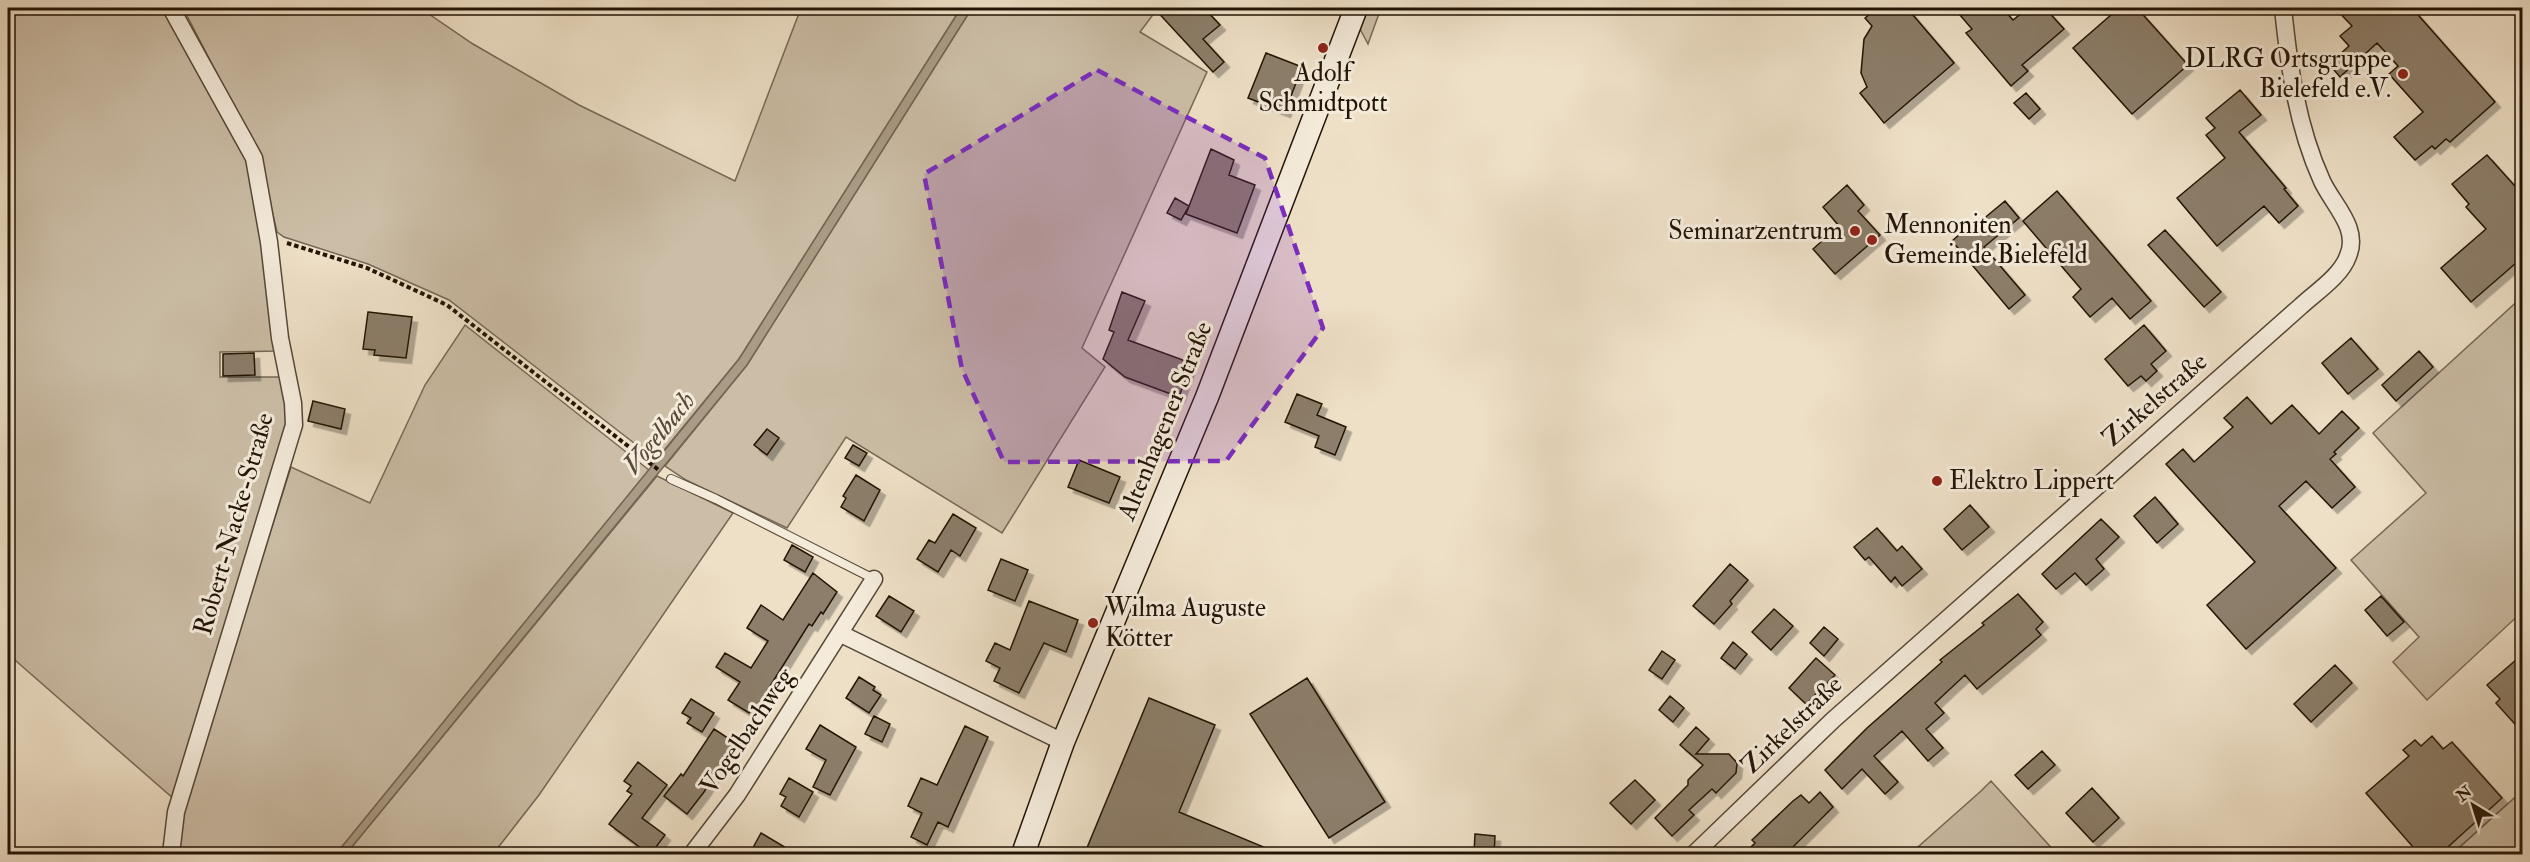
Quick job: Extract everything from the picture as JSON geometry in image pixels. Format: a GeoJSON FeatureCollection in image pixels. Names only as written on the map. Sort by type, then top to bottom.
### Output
{"type":"FeatureCollection","features":[{"type":"Feature","properties":{"kind":"main road","name":"Altenhagener Straße"},"geometry":{"type":"LineString","coordinates":[[1023,855],[1063,742],[1211,386],[1356,8]]}},
{"type":"Feature","properties":{"kind":"street","name":"Robert-Nacke-Straße"},"geometry":{"type":"LineString","coordinates":[[171,8],[254,158],[269,242],[280,338],[293,403],[294,425],[176,812],[171,855]]}},
{"type":"Feature","properties":{"kind":"street","name":"Zirkelstraße"},"geometry":{"type":"LineString","coordinates":[[1694,855],[1833,720],[2301,306],[2337,272],[2348,257],[2351,239],[2345,219],[2323,183],[2307,144],[2287,52],[2283,8]]}},
{"type":"Feature","properties":{"kind":"street","name":"Vogelbachweg"},"geometry":{"type":"LineString","coordinates":[[692,855],[737,795],[874,579]]}},
{"type":"Feature","properties":{"kind":"street"},"geometry":{"type":"LineString","coordinates":[[841,634],[1063,742]]}},
{"type":"Feature","properties":{"kind":"lane"},"geometry":{"type":"LineString","coordinates":[[670,479],[716,498],[874,579]]}},
{"type":"Feature","properties":{"kind":"path"},"geometry":{"type":"LineString","coordinates":[[269,242],[283,242],[366,268],[447,305],[646,462]]}},
{"type":"Feature","properties":{"kind":"highlighted area"},"geometry":{"type":"Polygon","coordinates":[[[1097,70],[1265,158],[1323,328],[1226,461],[1004,462],[962,369],[924,174],[1097,70]]]}},
{"type":"Feature","properties":{"kind":"shaded area"},"geometry":{"type":"Polygon","coordinates":[[[18,8],[164,8],[248,160],[278,351],[220,352],[220,377],[283,377],[290,424],[175,800],[8,654],[8,24],[18,8]]]}},
{"type":"Feature","properties":{"kind":"shaded area"},"geometry":{"type":"Polygon","coordinates":[[[183,8],[420,8],[473,44],[579,105],[735,181],[801,8],[961,8],[739,359],[656,460],[449,300],[368,264],[284,237],[277,232],[259,155],[183,8]]]}},
{"type":"Feature","properties":{"kind":"shaded area"},"geometry":{"type":"Polygon","coordinates":[[[961,8],[972,8],[747,365],[346,854],[336,854],[739,359],[961,8]]]}},
{"type":"Feature","properties":{"kind":"shaded area"},"geometry":{"type":"Polygon","coordinates":[[[972,8],[1158,8],[1140,32],[1207,72],[1082,348],[1105,367],[1002,533],[846,437],[787,528],[686,480],[665,466],[747,365],[972,8]]]}},
{"type":"Feature","properties":{"kind":"shaded area"},"geometry":{"type":"Polygon","coordinates":[[[1366,8],[1381,8],[1368,44],[1360,29],[1366,8]]]}},
{"type":"Feature","properties":{"kind":"shaded area"},"geometry":{"type":"Polygon","coordinates":[[[2522,297],[2522,612],[2427,700],[2393,662],[2419,637],[2351,560],[2426,493],[2373,433],[2522,297]]]}},
{"type":"Feature","properties":{"kind":"shaded area"},"geometry":{"type":"Polygon","coordinates":[[[465,325],[649,470],[336,854],[175,854],[186,798],[291,467],[370,503],[425,385],[465,325]]]}},
{"type":"Feature","properties":{"kind":"shaded area"},"geometry":{"type":"Polygon","coordinates":[[[657,476],[733,513],[539,795],[493,854],[346,854],[657,476]]]}},
{"type":"Feature","properties":{"kind":"shaded area"},"geometry":{"type":"Polygon","coordinates":[[[1991,781],[2057,854],[1910,854],[1981,791],[1991,781]]]}},
{"type":"Feature","properties":{"kind":"shaded area"},"geometry":{"type":"Polygon","coordinates":[[[2522,791],[2522,854],[2452,854],[2522,791]]]}},
{"type":"Feature","properties":{"kind":"building"},"geometry":{"type":"Polygon","coordinates":[[[1154,8],[1204,8],[1220,25],[1203,39],[1224,62],[1213,72],[1154,8]]]}},
{"type":"Feature","properties":{"kind":"building"},"geometry":{"type":"Polygon","coordinates":[[[1877,8],[1907,8],[1954,63],[1884,123],[1860,93],[1867,87],[1861,73],[1864,39],[1872,26],[1865,18],[1877,8]]]}},
{"type":"Feature","properties":{"kind":"building"},"geometry":{"type":"Polygon","coordinates":[[[1954,8],[2002,8],[2013,20],[2028,8],[2045,8],[2064,29],[2022,65],[2028,71],[2011,86],[1966,33],[1972,29],[1954,8]]]}},
{"type":"Feature","properties":{"kind":"building"},"geometry":{"type":"Polygon","coordinates":[[[2119,8],[2137,8],[2188,65],[2132,114],[2073,48],[2119,8]]]}},
{"type":"Feature","properties":{"kind":"building"},"geometry":{"type":"Polygon","coordinates":[[[2335,8],[2412,8],[2495,102],[2450,142],[2446,139],[2435,149],[2432,146],[2415,160],[2394,137],[2423,112],[2389,74],[2398,66],[2377,43],[2340,77],[2329,64],[2349,46],[2340,36],[2352,26],[2335,8]]]}},
{"type":"Feature","properties":{"kind":"building"},"geometry":{"type":"Polygon","coordinates":[[[1266,53],[1302,67],[1285,112],[1248,98],[1266,53]]]}},
{"type":"Feature","properties":{"kind":"building"},"geometry":{"type":"Polygon","coordinates":[[[2240,90],[2261,115],[2239,132],[2286,188],[2284,189],[2298,206],[2279,223],[2264,206],[2217,246],[2177,198],[2225,158],[2206,135],[2215,128],[2206,118],[2240,90]]]}},
{"type":"Feature","properties":{"kind":"building"},"geometry":{"type":"Polygon","coordinates":[[[2026,93],[2040,109],[2029,119],[2014,103],[2026,93]]]}},
{"type":"Feature","properties":{"kind":"building"},"geometry":{"type":"Polygon","coordinates":[[[1211,149],[1234,160],[1229,175],[1255,185],[1237,233],[1186,214],[1211,149]]]}},
{"type":"Feature","properties":{"kind":"building"},"geometry":{"type":"Polygon","coordinates":[[[2487,155],[2523,195],[2523,257],[2471,302],[2441,268],[2486,229],[2466,207],[2469,204],[2452,184],[2487,155]]]}},
{"type":"Feature","properties":{"kind":"building","name":"Seminarzentrum"},"geometry":{"type":"Polygon","coordinates":[[[1847,185],[1864,205],[1858,211],[1880,235],[1835,274],[1813,249],[1839,226],[1823,207],[1847,185]]]}},
{"type":"Feature","properties":{"kind":"building"},"geometry":{"type":"Polygon","coordinates":[[[2057,191],[2151,301],[2130,319],[2112,298],[2090,317],[2073,297],[2081,289],[2023,221],[2057,191]]]}},
{"type":"Feature","properties":{"kind":"building"},"geometry":{"type":"Polygon","coordinates":[[[1175,198],[1189,206],[1181,220],[1167,213],[1175,198]]]}},
{"type":"Feature","properties":{"kind":"building"},"geometry":{"type":"Polygon","coordinates":[[[2005,201],[2019,218],[1984,247],[2025,295],[2009,309],[1952,241],[1968,227],[1970,230],[2005,201]]]}},
{"type":"Feature","properties":{"kind":"building"},"geometry":{"type":"Polygon","coordinates":[[[2165,230],[2221,292],[2204,307],[2148,245],[2165,230]]]}},
{"type":"Feature","properties":{"kind":"building"},"geometry":{"type":"Polygon","coordinates":[[[1122,292],[1145,301],[1128,340],[1191,363],[1179,397],[1125,377],[1103,359],[1114,332],[1109,330],[1122,292]]]}},
{"type":"Feature","properties":{"kind":"building"},"geometry":{"type":"Polygon","coordinates":[[[368,312],[412,317],[406,358],[374,355],[375,350],[363,349],[368,312]]]}},
{"type":"Feature","properties":{"kind":"building"},"geometry":{"type":"Polygon","coordinates":[[[2144,325],[2166,351],[2151,364],[2157,371],[2146,381],[2141,376],[2128,386],[2105,359],[2144,325]]]}},
{"type":"Feature","properties":{"kind":"building"},"geometry":{"type":"Polygon","coordinates":[[[2351,338],[2378,369],[2348,394],[2322,363],[2351,338]]]}},
{"type":"Feature","properties":{"kind":"building"},"geometry":{"type":"Polygon","coordinates":[[[2419,351],[2433,367],[2396,401],[2382,385],[2419,351]]]}},
{"type":"Feature","properties":{"kind":"building"},"geometry":{"type":"Polygon","coordinates":[[[254,353],[255,375],[223,376],[223,354],[254,353]]]}},
{"type":"Feature","properties":{"kind":"building"},"geometry":{"type":"Polygon","coordinates":[[[1297,394],[1322,404],[1317,415],[1346,427],[1335,455],[1315,447],[1319,436],[1285,422],[1297,394]]]}},
{"type":"Feature","properties":{"kind":"building"},"geometry":{"type":"Polygon","coordinates":[[[2247,397],[2271,424],[2292,405],[2319,434],[2342,411],[2359,428],[2334,452],[2336,454],[2330,459],[2355,487],[2332,508],[2306,481],[2279,506],[2336,568],[2246,649],[2207,605],[2255,562],[2166,464],[2183,449],[2194,462],[2233,427],[2224,418],[2247,397]]]}},
{"type":"Feature","properties":{"kind":"building"},"geometry":{"type":"Polygon","coordinates":[[[313,401],[345,409],[341,429],[308,421],[313,401]]]}},
{"type":"Feature","properties":{"kind":"building"},"geometry":{"type":"Polygon","coordinates":[[[767,429],[779,438],[767,455],[754,445],[767,429]]]}},
{"type":"Feature","properties":{"kind":"building"},"geometry":{"type":"Polygon","coordinates":[[[853,445],[867,453],[859,466],[845,458],[853,445]]]}},
{"type":"Feature","properties":{"kind":"building"},"geometry":{"type":"Polygon","coordinates":[[[1079,460],[1120,477],[1109,503],[1068,487],[1079,460]]]}},
{"type":"Feature","properties":{"kind":"building"},"geometry":{"type":"Polygon","coordinates":[[[856,475],[880,490],[864,521],[841,507],[846,498],[843,496],[856,475]]]}},
{"type":"Feature","properties":{"kind":"building"},"geometry":{"type":"Polygon","coordinates":[[[2155,497],[2178,524],[2157,543],[2134,516],[2155,497]]]}},
{"type":"Feature","properties":{"kind":"building"},"geometry":{"type":"Polygon","coordinates":[[[1970,505],[1989,527],[1962,550],[1944,529],[1970,505]]]}},
{"type":"Feature","properties":{"kind":"building"},"geometry":{"type":"Polygon","coordinates":[[[953,514],[976,528],[960,556],[951,550],[938,572],[917,559],[929,540],[935,543],[953,514]]]}},
{"type":"Feature","properties":{"kind":"building"},"geometry":{"type":"Polygon","coordinates":[[[2101,519],[2119,537],[2096,559],[2104,569],[2086,585],[2075,573],[2056,589],[2042,574],[2101,519]]]}},
{"type":"Feature","properties":{"kind":"building"},"geometry":{"type":"Polygon","coordinates":[[[1877,528],[1897,551],[1902,546],[1922,569],[1902,586],[1895,577],[1891,582],[1869,557],[1865,560],[1854,547],[1877,528]]]}},
{"type":"Feature","properties":{"kind":"building"},"geometry":{"type":"Polygon","coordinates":[[[792,545],[813,557],[805,572],[784,560],[792,545]]]}},
{"type":"Feature","properties":{"kind":"building"},"geometry":{"type":"Polygon","coordinates":[[[1001,559],[1028,570],[1015,601],[988,590],[1001,559]]]}},
{"type":"Feature","properties":{"kind":"building"},"geometry":{"type":"Polygon","coordinates":[[[1730,564],[1748,580],[1730,601],[1732,604],[1714,624],[1693,606],[1730,564]]]}},
{"type":"Feature","properties":{"kind":"building"},"geometry":{"type":"Polygon","coordinates":[[[813,573],[837,592],[823,614],[821,612],[812,626],[809,624],[758,708],[753,705],[749,713],[728,700],[740,682],[716,667],[725,653],[751,668],[768,641],[747,628],[761,605],[783,620],[813,573]]]}},
{"type":"Feature","properties":{"kind":"building"},"geometry":{"type":"Polygon","coordinates":[[[2018,594],[2043,622],[2036,629],[2041,635],[1977,689],[1965,675],[1935,703],[1944,713],[1926,729],[1943,748],[1928,761],[1902,731],[1874,756],[1898,782],[1885,794],[1862,769],[1842,789],[1825,770],[1867,728],[1942,662],[1940,660],[2018,594]]]}},
{"type":"Feature","properties":{"kind":"building"},"geometry":{"type":"Polygon","coordinates":[[[889,596],[914,611],[901,632],[876,616],[889,596]]]}},
{"type":"Feature","properties":{"kind":"building"},"geometry":{"type":"Polygon","coordinates":[[[2381,596],[2404,622],[2387,636],[2365,610],[2381,596]]]}},
{"type":"Feature","properties":{"kind":"building"},"geometry":{"type":"Polygon","coordinates":[[[1029,601],[1078,620],[1066,652],[1044,643],[1019,693],[994,681],[1000,668],[986,661],[995,643],[1010,650],[1029,601]]]}},
{"type":"Feature","properties":{"kind":"building"},"geometry":{"type":"Polygon","coordinates":[[[1774,609],[1793,626],[1771,650],[1752,632],[1774,609]]]}},
{"type":"Feature","properties":{"kind":"building"},"geometry":{"type":"Polygon","coordinates":[[[1824,627],[1838,639],[1824,656],[1810,643],[1824,627]]]}},
{"type":"Feature","properties":{"kind":"building"},"geometry":{"type":"Polygon","coordinates":[[[1733,642],[1747,654],[1735,669],[1721,658],[1733,642]]]}},
{"type":"Feature","properties":{"kind":"building"},"geometry":{"type":"Polygon","coordinates":[[[1662,651],[1675,660],[1662,679],[1649,670],[1662,651]]]}},
{"type":"Feature","properties":{"kind":"building"},"geometry":{"type":"Polygon","coordinates":[[[2523,654],[2523,733],[2496,703],[2500,699],[2487,685],[2523,654]]]}},
{"type":"Feature","properties":{"kind":"building"},"geometry":{"type":"Polygon","coordinates":[[[1816,658],[1835,675],[1806,704],[1789,688],[1816,658]]]}},
{"type":"Feature","properties":{"kind":"building"},"geometry":{"type":"Polygon","coordinates":[[[2335,665],[2352,683],[2311,722],[2294,704],[2335,665]]]}},
{"type":"Feature","properties":{"kind":"building"},"geometry":{"type":"Polygon","coordinates":[[[859,677],[875,687],[873,690],[881,695],[869,713],[846,698],[859,677]]]}},
{"type":"Feature","properties":{"kind":"building"},"geometry":{"type":"Polygon","coordinates":[[[1307,678],[1385,802],[1329,838],[1250,714],[1307,678]]]}},
{"type":"Feature","properties":{"kind":"building"},"geometry":{"type":"Polygon","coordinates":[[[1670,696],[1684,708],[1673,722],[1659,710],[1670,696]]]}},
{"type":"Feature","properties":{"kind":"building"},"geometry":{"type":"Polygon","coordinates":[[[1149,698],[1215,725],[1179,812],[1283,855],[1084,855],[1149,698]]]}},
{"type":"Feature","properties":{"kind":"building"},"geometry":{"type":"Polygon","coordinates":[[[691,699],[714,713],[702,732],[687,723],[691,718],[682,713],[691,699]]]}},
{"type":"Feature","properties":{"kind":"building"},"geometry":{"type":"Polygon","coordinates":[[[874,716],[890,724],[882,742],[865,734],[874,716]]]}},
{"type":"Feature","properties":{"kind":"building"},"geometry":{"type":"Polygon","coordinates":[[[820,725],[856,747],[830,795],[813,787],[826,760],[806,749],[820,725]]]}},
{"type":"Feature","properties":{"kind":"building"},"geometry":{"type":"Polygon","coordinates":[[[965,726],[988,737],[948,827],[938,822],[927,845],[911,837],[922,813],[908,806],[921,778],[937,785],[965,726]]]}},
{"type":"Feature","properties":{"kind":"building"},"geometry":{"type":"Polygon","coordinates":[[[1696,727],[1709,739],[1696,754],[1729,754],[1737,763],[1736,773],[1716,793],[1712,789],[1689,810],[1694,815],[1672,836],[1655,818],[1688,785],[1688,780],[1703,765],[1680,745],[1696,727]]]}},
{"type":"Feature","properties":{"kind":"building"},"geometry":{"type":"Polygon","coordinates":[[[714,729],[734,742],[704,792],[687,814],[664,796],[681,774],[683,776],[714,729]]]}},
{"type":"Feature","properties":{"kind":"building"},"geometry":{"type":"Polygon","coordinates":[[[2432,736],[2443,749],[2452,742],[2502,798],[2439,855],[2420,855],[2366,793],[2409,756],[2403,750],[2415,740],[2421,746],[2432,736]]]}},
{"type":"Feature","properties":{"kind":"building"},"geometry":{"type":"Polygon","coordinates":[[[2042,751],[2055,765],[2028,789],[2015,775],[2042,751]]]}},
{"type":"Feature","properties":{"kind":"building"},"geometry":{"type":"Polygon","coordinates":[[[638,762],[667,785],[642,818],[665,835],[650,855],[609,824],[632,794],[627,791],[631,786],[624,781],[638,762]]]}},
{"type":"Feature","properties":{"kind":"building"},"geometry":{"type":"Polygon","coordinates":[[[789,778],[813,792],[799,817],[781,806],[786,797],[780,794],[789,778]]]}},
{"type":"Feature","properties":{"kind":"building"},"geometry":{"type":"Polygon","coordinates":[[[1635,780],[1655,800],[1631,824],[1610,803],[1635,780]]]}},
{"type":"Feature","properties":{"kind":"building"},"geometry":{"type":"Polygon","coordinates":[[[2092,788],[2119,818],[2093,842],[2066,813],[2092,788]]]}},
{"type":"Feature","properties":{"kind":"building"},"geometry":{"type":"Polygon","coordinates":[[[1820,792],[1833,807],[1788,852],[1784,847],[1776,855],[1743,855],[1755,843],[1752,840],[1793,801],[1801,795],[1809,803],[1820,792]]]}},
{"type":"Feature","properties":{"kind":"building"},"geometry":{"type":"Polygon","coordinates":[[[761,833],[798,855],[749,855],[761,833]]]}},
{"type":"Feature","properties":{"kind":"building"},"geometry":{"type":"Polygon","coordinates":[[[1475,834],[1495,836],[1494,855],[1474,853],[1475,834]]]}},
{"type":"Feature","properties":{"kind":"place","name":"Adolf Schmidtpott"},"geometry":{"type":"Point","coordinates":[1323,48]}},
{"type":"Feature","properties":{"kind":"place","name":"DLRG Ortsgruppe Bielefeld e.V."},"geometry":{"type":"Point","coordinates":[2403,74]}},
{"type":"Feature","properties":{"kind":"place","name":"Seminarzentrum"},"geometry":{"type":"Point","coordinates":[1855,231]}},
{"type":"Feature","properties":{"kind":"place","name":"Mennoniten Gemeinde Bielefeld"},"geometry":{"type":"Point","coordinates":[1872,240]}},
{"type":"Feature","properties":{"kind":"place","name":"Elektro Lippert"},"geometry":{"type":"Point","coordinates":[1937,481]}},
{"type":"Feature","properties":{"kind":"place","name":"Wilma Auguste Kötter"},"geometry":{"type":"Point","coordinates":[1093,623]}},
{"type":"Feature","properties":{"kind":"water label","name":"Vogelbach"},"geometry":{"type":"Point","coordinates":[659,433]}}]}
